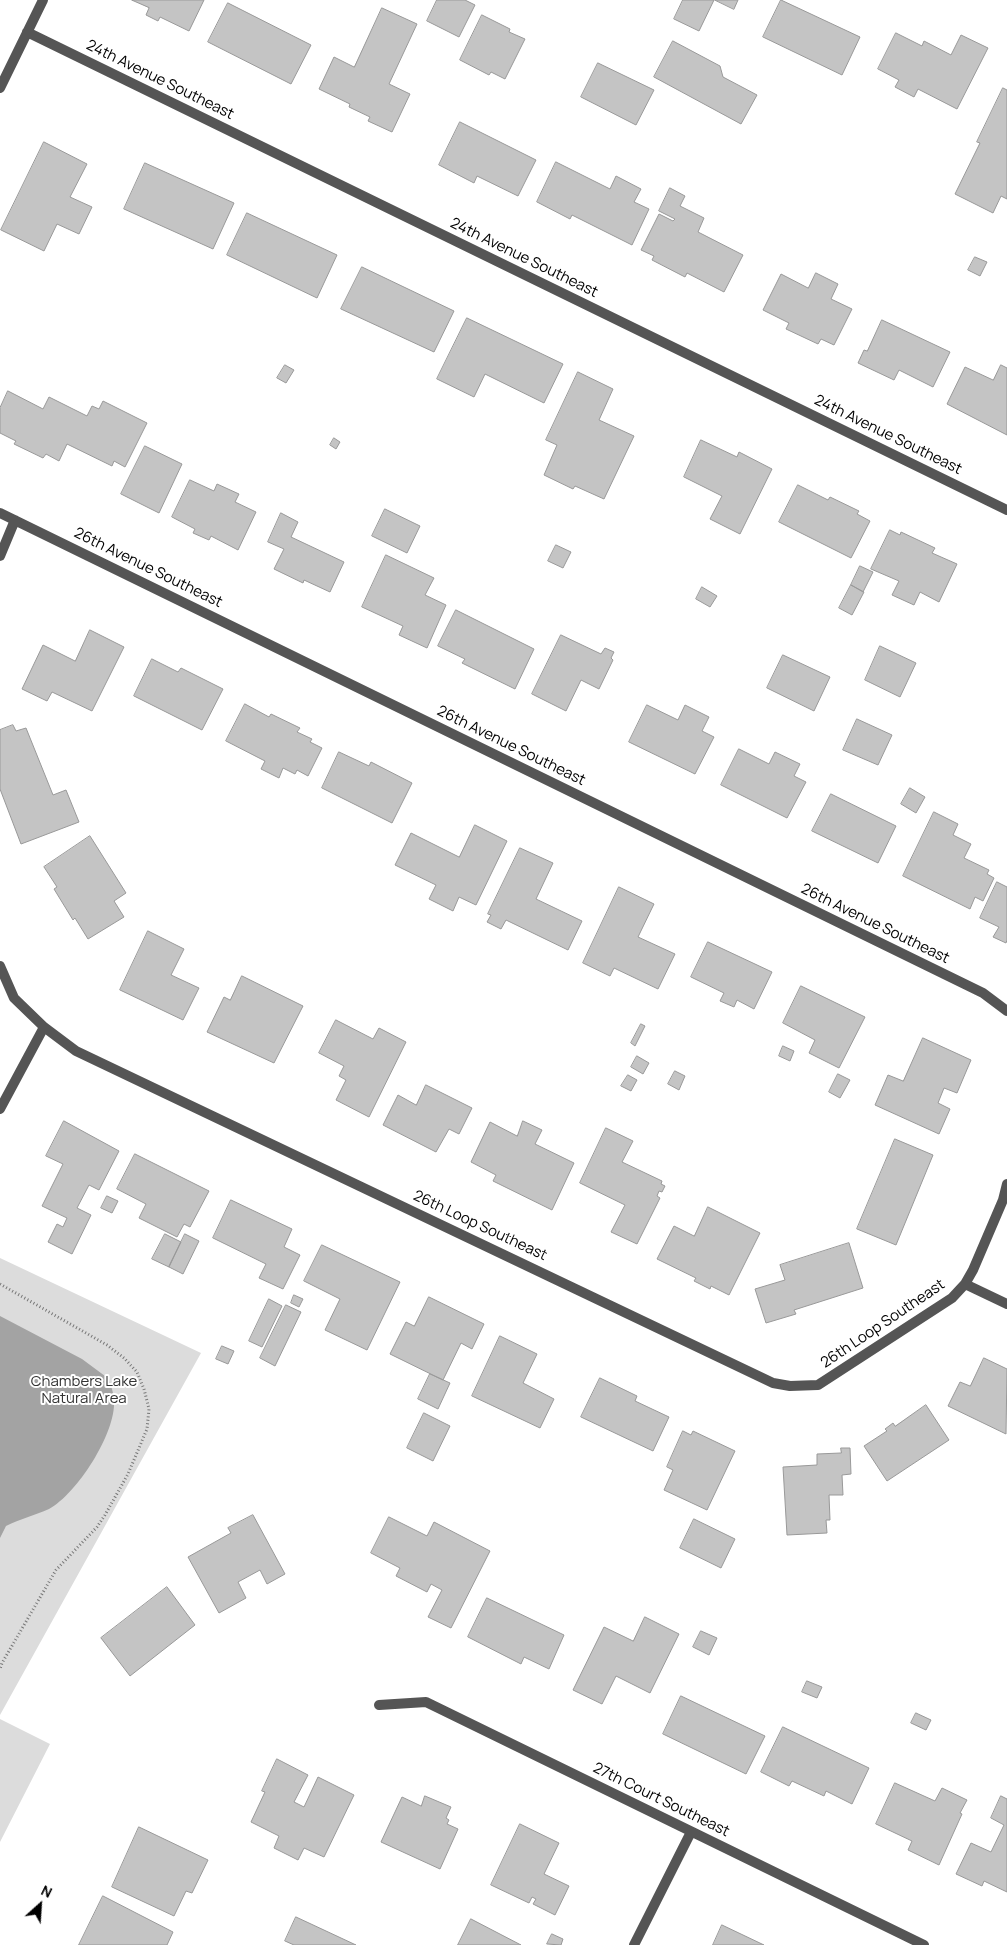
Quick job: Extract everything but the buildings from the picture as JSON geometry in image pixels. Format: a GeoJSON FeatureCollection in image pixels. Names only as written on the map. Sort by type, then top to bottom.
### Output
{"type":"FeatureCollection","features":[{"type":"Feature","properties":{"kind":"street"},"geometry":{"type":"LineString","coordinates":[[0,88],[43,0]]}},
{"type":"Feature","properties":{"kind":"street","name":"24th Avenue Southeast"},"geometry":{"type":"LineString","coordinates":[[27,32],[1007,510]]}},
{"type":"Feature","properties":{"kind":"street","name":"26th Avenue Southeast"},"geometry":{"type":"LineString","coordinates":[[0,513],[983,994],[1007,1011]]}},
{"type":"Feature","properties":{"kind":"street"},"geometry":{"type":"LineString","coordinates":[[0,556],[16,520]]}},
{"type":"Feature","properties":{"kind":"street","name":"26th Loop Southeast"},"geometry":{"type":"LineString","coordinates":[[0,966],[14,998],[44,1027],[76,1051],[773,1383],[790,1386],[818,1385],[952,1298],[965,1284]]}},
{"type":"Feature","properties":{"kind":"street"},"geometry":{"type":"LineString","coordinates":[[0,1110],[44,1027]]}},
{"type":"Feature","properties":{"kind":"street"},"geometry":{"type":"LineString","coordinates":[[1007,1184],[1003,1200],[965,1284],[1007,1304]]}},
{"type":"Feature","properties":{"kind":"street","name":"27th Court Southeast"},"geometry":{"type":"LineString","coordinates":[[379,1705],[426,1702],[924,1945]]}},
{"type":"Feature","properties":{"kind":"street"},"geometry":{"type":"LineString","coordinates":[[634,1945],[691,1832]]}},
{"type":"Feature","properties":{"kind":"path"},"geometry":{"type":"LineString","coordinates":[[0,1284],[107,1345],[124,1358],[137,1372],[149,1409],[147,1429],[128,1474],[105,1515],[97,1527],[56,1570],[0,1669]]}},
{"type":"Feature","properties":{"kind":"green space","name":"Chambers Lake Natural Area"},"geometry":{"type":"Polygon","coordinates":[[[0,1258],[201,1353],[0,1715],[0,1258]]]}},
{"type":"Feature","properties":{"kind":"green space"},"geometry":{"type":"Polygon","coordinates":[[[0,1719],[50,1744],[0,1842],[0,1719]]]}},
{"type":"Feature","properties":{"kind":"shaded area"},"geometry":{"type":"Polygon","coordinates":[[[0,1316],[82,1359],[109,1379],[114,1401],[109,1429],[93,1461],[82,1477],[60,1501],[49,1509],[6,1526],[0,1538],[0,1316]]]}}]}
